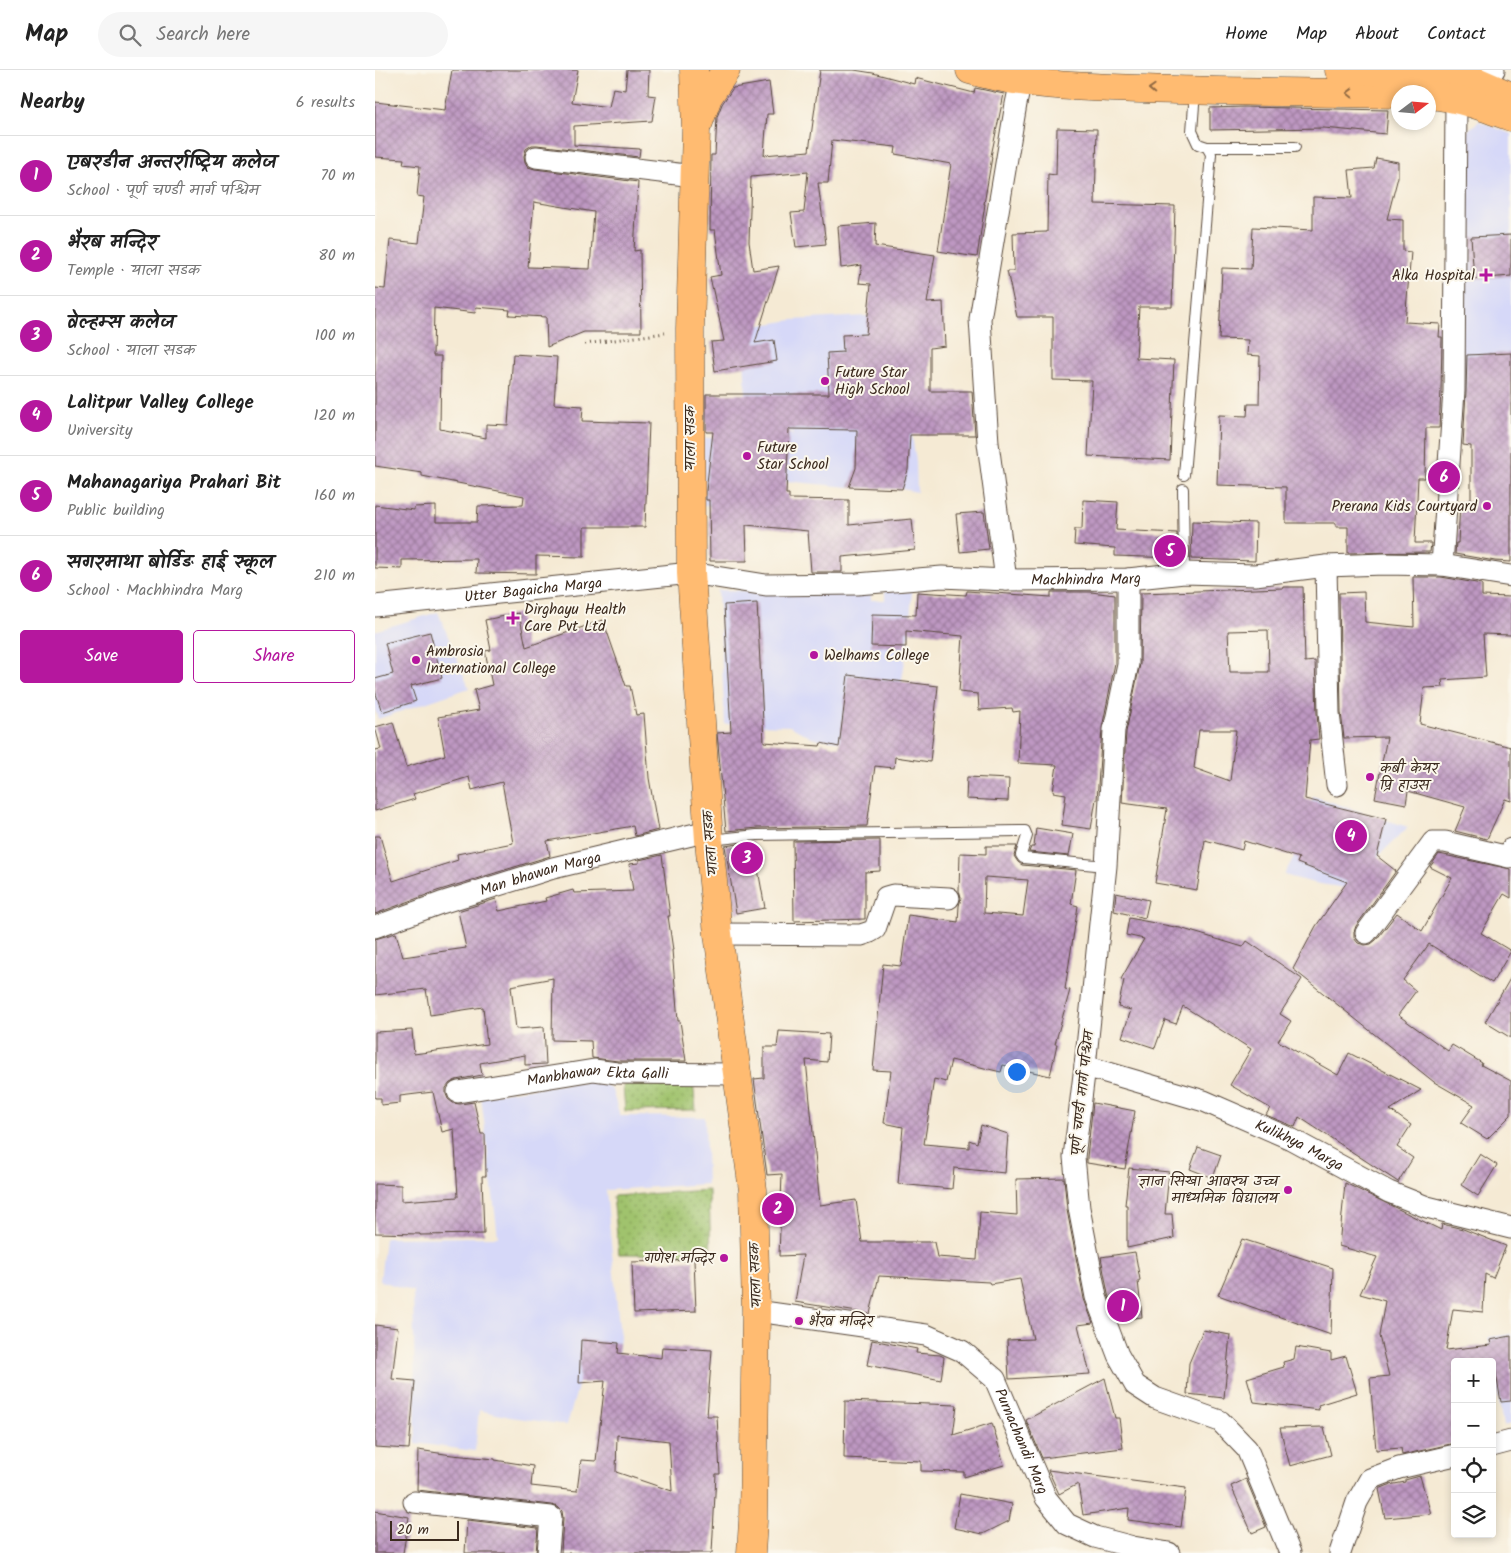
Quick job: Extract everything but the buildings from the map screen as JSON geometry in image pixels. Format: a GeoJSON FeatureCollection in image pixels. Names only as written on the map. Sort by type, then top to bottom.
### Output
{"type":"FeatureCollection","features":[{"type":"Feature","properties":{"kind":"main road"},"geometry":{"type":"LineString","coordinates":[[694,70],[696,130]]}},
{"type":"Feature","properties":{"kind":"main road"},"geometry":{"type":"LineString","coordinates":[[696,130],[708,97],[726,70]]}},
{"type":"Feature","properties":{"kind":"main road"},"geometry":{"type":"LineString","coordinates":[[970,70],[1051,86],[1195,91],[1391,94]]}},
{"type":"Feature","properties":{"kind":"main road"},"geometry":{"type":"LineString","coordinates":[[1339,70],[1437,74],[1475,83],[1511,96]]}},
{"type":"Feature","properties":{"kind":"main road"},"geometry":{"type":"LineString","coordinates":[[1436,93],[1475,83]]}},
{"type":"Feature","properties":{"kind":"main road"},"geometry":{"type":"LineString","coordinates":[[1475,83],[1478,105],[1511,117]]}},
{"type":"Feature","properties":{"kind":"main road","name":"याला सडक"},"geometry":{"type":"LineString","coordinates":[[696,130],[690,330],[691,573],[709,835],[718,934],[753,1190],[756,1311],[751,1553]]}},
{"type":"Feature","properties":{"kind":"street"},"geometry":{"type":"LineString","coordinates":[[1006,580],[988,443],[980,319],[1021,81]]}},
{"type":"Feature","properties":{"kind":"street"},"geometry":{"type":"LineString","coordinates":[[1442,566],[1475,83]]}},
{"type":"Feature","properties":{"kind":"street"},"geometry":{"type":"LineString","coordinates":[[536,157],[694,176]]}},
{"type":"Feature","properties":{"kind":"street","name":"Machhindra Marg"},"geometry":{"type":"LineString","coordinates":[[691,573],[766,585],[857,584],[942,577],[1006,580],[1128,579],[1184,573],[1255,575],[1326,566],[1384,564],[1442,566],[1511,576]]}},
{"type":"Feature","properties":{"kind":"street"},"geometry":{"type":"LineString","coordinates":[[1326,566],[1329,712],[1337,785]]}},
{"type":"Feature","properties":{"kind":"street","name":"Utter Bagaicha Marga"},"geometry":{"type":"LineString","coordinates":[[375,606],[691,573]]}},
{"type":"Feature","properties":{"kind":"street","name":"पूर्ण चण्डी मार्ग पश्चिम"},"geometry":{"type":"LineString","coordinates":[[1128,579],[1128,664],[1114,730],[1106,866],[1085,1066],[1073,1157],[1079,1208],[1095,1297],[1118,1355],[1135,1386],[1155,1398],[1220,1421],[1247,1449],[1290,1553]]}},
{"type":"Feature","properties":{"kind":"street","name":"Man bhawan Marga"},"geometry":{"type":"LineString","coordinates":[[375,927],[441,903],[553,868],[709,835]]}},
{"type":"Feature","properties":{"kind":"street"},"geometry":{"type":"LineString","coordinates":[[1366,933],[1433,842],[1445,842],[1509,856],[1511,849]]}},
{"type":"Feature","properties":{"kind":"street"},"geometry":{"type":"LineString","coordinates":[[718,934],[861,935],[875,928],[886,897],[893,895],[949,898]]}},
{"type":"Feature","properties":{"kind":"street","name":"Kulikhya Marga"},"geometry":{"type":"LineString","coordinates":[[1085,1066],[1204,1101],[1291,1139],[1389,1192],[1427,1207],[1511,1228]]}},
{"type":"Feature","properties":{"kind":"street","name":"Manbhawan Ekta Galli"},"geometry":{"type":"LineString","coordinates":[[458,1092],[594,1070],[617,1073],[737,1074]]}},
{"type":"Feature","properties":{"kind":"street","name":"Purnachandi Marg"},"geometry":{"type":"LineString","coordinates":[[756,1311],[926,1336],[962,1351],[995,1379],[1046,1498],[1067,1524],[1095,1537],[1133,1547],[1169,1553]]}},
{"type":"Feature","properties":{"kind":"street"},"geometry":{"type":"LineString","coordinates":[[1496,1445],[1511,1441]]}},
{"type":"Feature","properties":{"kind":"street"},"geometry":{"type":"LineString","coordinates":[[1340,1553],[1357,1502],[1370,1479],[1399,1468],[1451,1455]]}},
{"type":"Feature","properties":{"kind":"street"},"geometry":{"type":"LineString","coordinates":[[414,1502],[551,1517],[548,1553]]}},
{"type":"Feature","properties":{"kind":"lane"},"geometry":{"type":"LineString","coordinates":[[1195,91],[1192,131],[1198,144],[1207,147],[1295,147]]}},
{"type":"Feature","properties":{"kind":"lane"},"geometry":{"type":"LineString","coordinates":[[1183,475],[1211,154],[1207,147]]}},
{"type":"Feature","properties":{"kind":"lane"},"geometry":{"type":"LineString","coordinates":[[1183,489],[1184,573]]}},
{"type":"Feature","properties":{"kind":"lane"},"geometry":{"type":"LineString","coordinates":[[709,835],[1025,831],[1027,836],[1021,855],[1023,858],[1106,866]]}},
{"type":"Feature","properties":{"kind":"path"},"geometry":{"type":"LineString","coordinates":[[585,344],[690,330]]}},
{"type":"Feature","properties":{"kind":"shaded area","name":"Alka Hospital"},"geometry":{"type":"Polygon","coordinates":[[[1479,121],[1511,134],[1511,400],[1460,402],[1462,150],[1468,130],[1479,121]]]}},
{"type":"Feature","properties":{"kind":"shaded area","name":"Future Star High School"},"geometry":{"type":"Polygon","coordinates":[[[867,316],[897,339],[916,461],[917,492],[902,489],[849,487],[785,481],[743,510],[698,504],[703,439],[753,431],[792,434],[792,439],[793,432],[747,423],[743,328],[792,320],[867,316]]]}},
{"type":"Feature","properties":{"kind":"shaded area","name":"Welhams College"},"geometry":{"type":"Polygon","coordinates":[[[718,590],[871,593],[871,600],[885,600],[885,591],[912,592],[909,636],[893,735],[854,743],[812,738],[790,726],[725,724],[718,590]]]}},
{"type":"Feature","properties":{"kind":"shaded area","name":"Ambrosia International College"},"geometry":{"type":"Polygon","coordinates":[[[438,612],[469,688],[378,719],[375,709],[375,631],[438,612]]]}},
{"type":"Feature","properties":{"kind":"shaded area"},"geometry":{"type":"Polygon","coordinates":[[[1313,796],[1408,827],[1346,888],[1314,883],[1284,875],[1301,844],[1313,796]]]}},
{"type":"Feature","properties":{"kind":"shaded area"},"geometry":{"type":"Polygon","coordinates":[[[598,1079],[612,1090],[620,1116],[705,1117],[707,1184],[606,1190],[620,1336],[616,1381],[579,1383],[567,1425],[510,1417],[479,1410],[475,1451],[416,1443],[413,1291],[380,1281],[385,1238],[498,1237],[481,1096],[598,1079]]]}},
{"type":"Feature","properties":{"kind":"shaded area"},"geometry":{"type":"Polygon","coordinates":[[[1511,1334],[1511,1424],[1503,1426],[1496,1384],[1496,1358],[1492,1358],[1488,1337],[1511,1334]]]}},
{"type":"Feature","properties":{"kind":"green space"},"geometry":{"type":"Polygon","coordinates":[[[693,1082],[696,1110],[625,1111],[623,1085],[693,1082]]]}},
{"type":"Feature","properties":{"kind":"green space"},"geometry":{"type":"Polygon","coordinates":[[[709,1190],[711,1255],[619,1254],[613,1196],[709,1190]]]}},
{"type":"Feature","properties":{"kind":"place","name":"Alka Hospital"},"geometry":{"type":"Point","coordinates":[1486,275]}},
{"type":"Feature","properties":{"kind":"place","name":"Future Star High School"},"geometry":{"type":"Point","coordinates":[825,381]}},
{"type":"Feature","properties":{"kind":"place","name":"Future Star School"},"geometry":{"type":"Point","coordinates":[747,456]}},
{"type":"Feature","properties":{"kind":"place","name":"सगरमाथा बोर्डिङ हाई स्कूल"},"geometry":{"type":"Point","coordinates":[1444,477]}},
{"type":"Feature","properties":{"kind":"place","name":"Prerana Kids Courtyard"},"geometry":{"type":"Point","coordinates":[1487,506]}},
{"type":"Feature","properties":{"kind":"place","name":"Mahanagariya Prahari Bit"},"geometry":{"type":"Point","coordinates":[1170,551]}},
{"type":"Feature","properties":{"kind":"place","name":"Dirghayu Health Care Pvt Ltd"},"geometry":{"type":"Point","coordinates":[513,618]}},
{"type":"Feature","properties":{"kind":"place","name":"Welhams College"},"geometry":{"type":"Point","coordinates":[814,655]}},
{"type":"Feature","properties":{"kind":"place","name":"Ambrosia International College"},"geometry":{"type":"Point","coordinates":[416,660]}},
{"type":"Feature","properties":{"kind":"place","name":"कबी केयर प्रि हाउस"},"geometry":{"type":"Point","coordinates":[1370,777]}},
{"type":"Feature","properties":{"kind":"place","name":"Lalitpur Valley College"},"geometry":{"type":"Point","coordinates":[1351,836]}},
{"type":"Feature","properties":{"kind":"place","name":"वेल्हम्स कलेज"},"geometry":{"type":"Point","coordinates":[747,858]}},
{"type":"Feature","properties":{"kind":"place","name":"ज्ञान सिखा आवस्य उच्च माध्यमिक विद्यालय"},"geometry":{"type":"Point","coordinates":[1288,1190]}},
{"type":"Feature","properties":{"kind":"place","name":"भैरब मन्दिर"},"geometry":{"type":"Point","coordinates":[778,1209]}},
{"type":"Feature","properties":{"kind":"place","name":"गणेश मन्दिर"},"geometry":{"type":"Point","coordinates":[724,1258]}},
{"type":"Feature","properties":{"kind":"place","name":"एबरडीन अन्तर्राष्ट्रिय कलेज"},"geometry":{"type":"Point","coordinates":[1123,1306]}},
{"type":"Feature","properties":{"kind":"place","name":"भैरव मन्दिर"},"geometry":{"type":"Point","coordinates":[799,1321]}}]}
